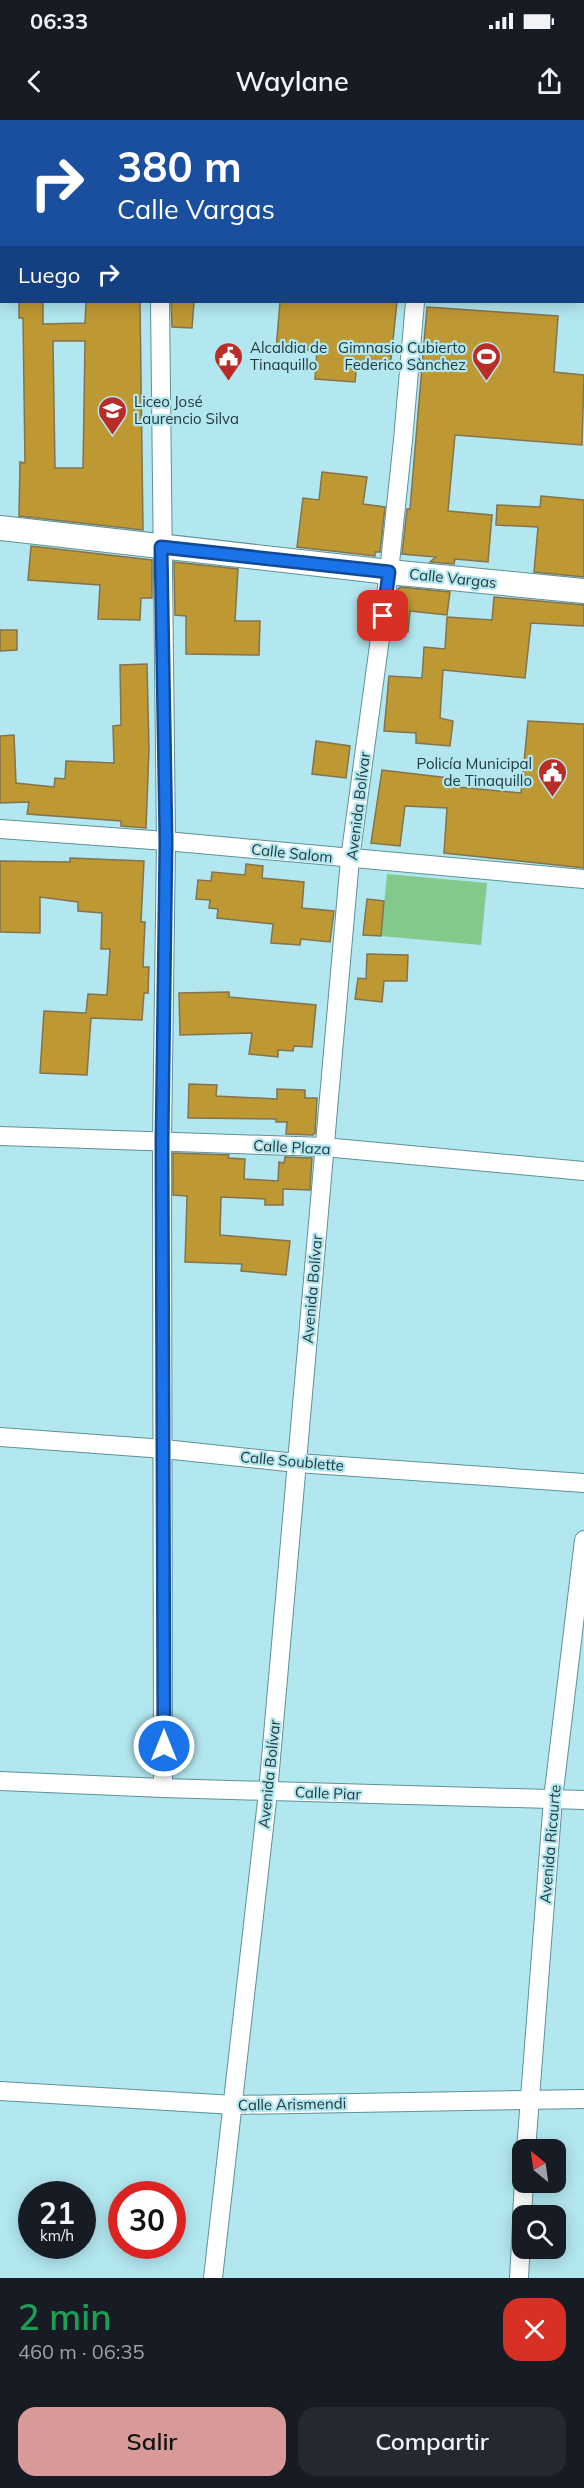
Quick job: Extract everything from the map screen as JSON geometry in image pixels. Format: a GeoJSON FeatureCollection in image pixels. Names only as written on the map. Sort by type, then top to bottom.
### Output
{"type":"FeatureCollection","features":[{"type":"Feature","properties":{"kind":"street"},"geometry":{"type":"LineString","coordinates":[[160,303],[166,841],[162,1142],[164,1788]]}},
{"type":"Feature","properties":{"kind":"street","name":"Avenida Bolívar"},"geometry":{"type":"LineString","coordinates":[[213,2278],[268,1792],[350,859],[389,572],[415,303]]}},
{"type":"Feature","properties":{"kind":"street","name":"Calle Vargas"},"geometry":{"type":"LineString","coordinates":[[0,528],[389,572],[584,591]]}},
{"type":"Feature","properties":{"kind":"street","name":"Calle Salom"},"geometry":{"type":"LineString","coordinates":[[0,829],[166,841],[584,879]]}},
{"type":"Feature","properties":{"kind":"street","name":"Calle Plaza"},"geometry":{"type":"LineString","coordinates":[[0,1136],[324,1148],[584,1171]]}},
{"type":"Feature","properties":{"kind":"street","name":"Calle Soublette"},"geometry":{"type":"LineString","coordinates":[[0,1437],[164,1449],[297,1463],[584,1483]]}},
{"type":"Feature","properties":{"kind":"street","name":"Avenida Ricaurte"},"geometry":{"type":"LineString","coordinates":[[527,2139],[553,1799],[584,1540]]}},
{"type":"Feature","properties":{"kind":"street","name":"Calle Piar"},"geometry":{"type":"LineString","coordinates":[[0,1781],[268,1792],[584,1800]]}},
{"type":"Feature","properties":{"kind":"street","name":"Calle Arismendi"},"geometry":{"type":"LineString","coordinates":[[0,2091],[234,2105],[584,2099]]}},
{"type":"Feature","properties":{"kind":"street"},"geometry":{"type":"LineString","coordinates":[[519,2278],[520,2259]]}},
{"type":"Feature","properties":{"kind":"green space"},"geometry":{"type":"Polygon","coordinates":[[[387,874],[487,883],[481,945],[381,936],[387,874]]]}},
{"type":"Feature","properties":{"kind":"building"},"geometry":{"type":"Polygon","coordinates":[[[19,303],[43,303],[43,324],[85,323],[86,303],[140,303],[143,530],[19,516],[20,462],[25,463],[23,318],[19,318],[19,303]],[[53,341],[55,468],[83,468],[85,341],[53,341]]]}},
{"type":"Feature","properties":{"kind":"building"},"geometry":{"type":"Polygon","coordinates":[[[171,303],[194,303],[192,328],[172,327],[171,303]]]}},
{"type":"Feature","properties":{"kind":"building"},"geometry":{"type":"Polygon","coordinates":[[[280,303],[397,303],[390,368],[357,364],[355,382],[315,379],[317,350],[276,350],[280,303]]]}},
{"type":"Feature","properties":{"kind":"building","name":"Gimnasio Cubierto Federico Sànchez"},"geometry":{"type":"Polygon","coordinates":[[[427,307],[558,316],[554,372],[584,375],[582,445],[455,435],[448,511],[492,515],[488,562],[455,559],[454,564],[430,562],[436,557],[402,554],[407,509],[410,509],[427,307]]]}},
{"type":"Feature","properties":{"kind":"building"},"geometry":{"type":"Polygon","coordinates":[[[322,472],[367,477],[363,504],[385,507],[380,552],[375,552],[375,556],[297,547],[303,498],[319,500],[322,472]]]}},
{"type":"Feature","properties":{"kind":"building"},"geometry":{"type":"Polygon","coordinates":[[[541,496],[584,500],[584,577],[534,572],[538,527],[496,525],[497,505],[540,507],[541,496]]]}},
{"type":"Feature","properties":{"kind":"building"},"geometry":{"type":"Polygon","coordinates":[[[31,546],[152,560],[152,598],[141,598],[140,620],[98,619],[100,585],[28,580],[31,546]]]}},
{"type":"Feature","properties":{"kind":"building"},"geometry":{"type":"Polygon","coordinates":[[[174,562],[238,569],[235,621],[260,621],[259,655],[186,654],[186,616],[175,615],[174,562]]]}},
{"type":"Feature","properties":{"kind":"building"},"geometry":{"type":"Polygon","coordinates":[[[400,587],[450,592],[447,615],[410,611],[408,632],[392,631],[400,587]]]}},
{"type":"Feature","properties":{"kind":"building"},"geometry":{"type":"Polygon","coordinates":[[[494,597],[584,605],[584,626],[531,623],[525,678],[443,670],[440,718],[453,721],[450,746],[416,743],[416,733],[384,731],[389,676],[422,678],[424,647],[445,649],[447,617],[492,620],[494,597]]]}},
{"type":"Feature","properties":{"kind":"building"},"geometry":{"type":"Polygon","coordinates":[[[0,630],[17,630],[17,650],[0,651],[0,630]]]}},
{"type":"Feature","properties":{"kind":"building"},"geometry":{"type":"Polygon","coordinates":[[[147,664],[149,749],[146,828],[121,826],[121,821],[27,814],[29,802],[0,803],[0,736],[14,735],[16,783],[54,787],[55,778],[65,779],[66,761],[114,763],[113,726],[121,725],[120,665],[147,664]]]}},
{"type":"Feature","properties":{"kind":"building"},"geometry":{"type":"Polygon","coordinates":[[[528,721],[584,724],[584,868],[444,853],[447,808],[405,806],[400,846],[371,843],[382,770],[449,778],[448,786],[521,793],[528,721]]]}},
{"type":"Feature","properties":{"kind":"building"},"geometry":{"type":"Polygon","coordinates":[[[316,741],[350,746],[346,778],[312,774],[316,741]]]}},
{"type":"Feature","properties":{"kind":"building"},"geometry":{"type":"Polygon","coordinates":[[[70,858],[144,861],[141,922],[145,922],[143,967],[149,967],[148,993],[144,993],[142,1020],[91,1018],[87,1075],[40,1073],[44,1011],[86,1013],[88,994],[107,995],[110,949],[101,949],[102,913],[78,911],[78,902],[40,897],[40,933],[0,932],[0,861],[70,862],[70,858]]]}},
{"type":"Feature","properties":{"kind":"building"},"geometry":{"type":"Polygon","coordinates":[[[246,864],[263,866],[262,878],[304,882],[302,908],[334,911],[330,942],[301,939],[300,945],[271,943],[273,924],[217,918],[218,909],[209,908],[210,900],[196,899],[198,880],[211,881],[212,872],[245,875],[246,864]]]}},
{"type":"Feature","properties":{"kind":"building"},"geometry":{"type":"Polygon","coordinates":[[[367,899],[384,901],[381,936],[363,935],[367,899]]]}},
{"type":"Feature","properties":{"kind":"building"},"geometry":{"type":"Polygon","coordinates":[[[367,954],[408,955],[407,981],[384,981],[382,1002],[355,999],[358,978],[366,979],[367,954]]]}},
{"type":"Feature","properties":{"kind":"building"},"geometry":{"type":"Polygon","coordinates":[[[229,992],[229,997],[316,1005],[312,1047],[294,1046],[293,1051],[278,1050],[278,1057],[249,1054],[252,1033],[180,1035],[179,993],[229,992]]]}},
{"type":"Feature","properties":{"kind":"building"},"geometry":{"type":"Polygon","coordinates":[[[189,1084],[217,1085],[216,1096],[277,1099],[277,1089],[305,1090],[305,1098],[317,1098],[315,1133],[313,1135],[286,1134],[287,1122],[276,1122],[276,1119],[188,1118],[189,1084]]]}},
{"type":"Feature","properties":{"kind":"building"},"geometry":{"type":"Polygon","coordinates":[[[173,1153],[229,1155],[228,1158],[245,1159],[244,1179],[278,1181],[279,1162],[284,1163],[285,1157],[312,1158],[310,1190],[283,1189],[283,1205],[265,1205],[265,1199],[221,1197],[220,1235],[290,1241],[286,1275],[241,1271],[242,1264],[185,1262],[187,1196],[173,1195],[173,1153]]]}},
{"type":"Feature","properties":{"kind":"place","name":"Alcaldia de Tinaquillo"},"geometry":{"type":"Point","coordinates":[229,382]}},
{"type":"Feature","properties":{"kind":"place","name":"Gimnasio Cubierto Federico Sànchez"},"geometry":{"type":"Point","coordinates":[487,382]}},
{"type":"Feature","properties":{"kind":"place","name":"Liceo José Laurencio Silva"},"geometry":{"type":"Point","coordinates":[113,436]}},
{"type":"Feature","properties":{"kind":"place","name":"Policía Municipal de Tinaquillo"},"geometry":{"type":"Point","coordinates":[553,798]}},
{"type":"Feature","properties":{"kind":"route"},"geometry":{"type":"LineString","coordinates":[[164,1746],[162,1142],[166,841],[161,547],[389,572],[383,616]]}}]}
